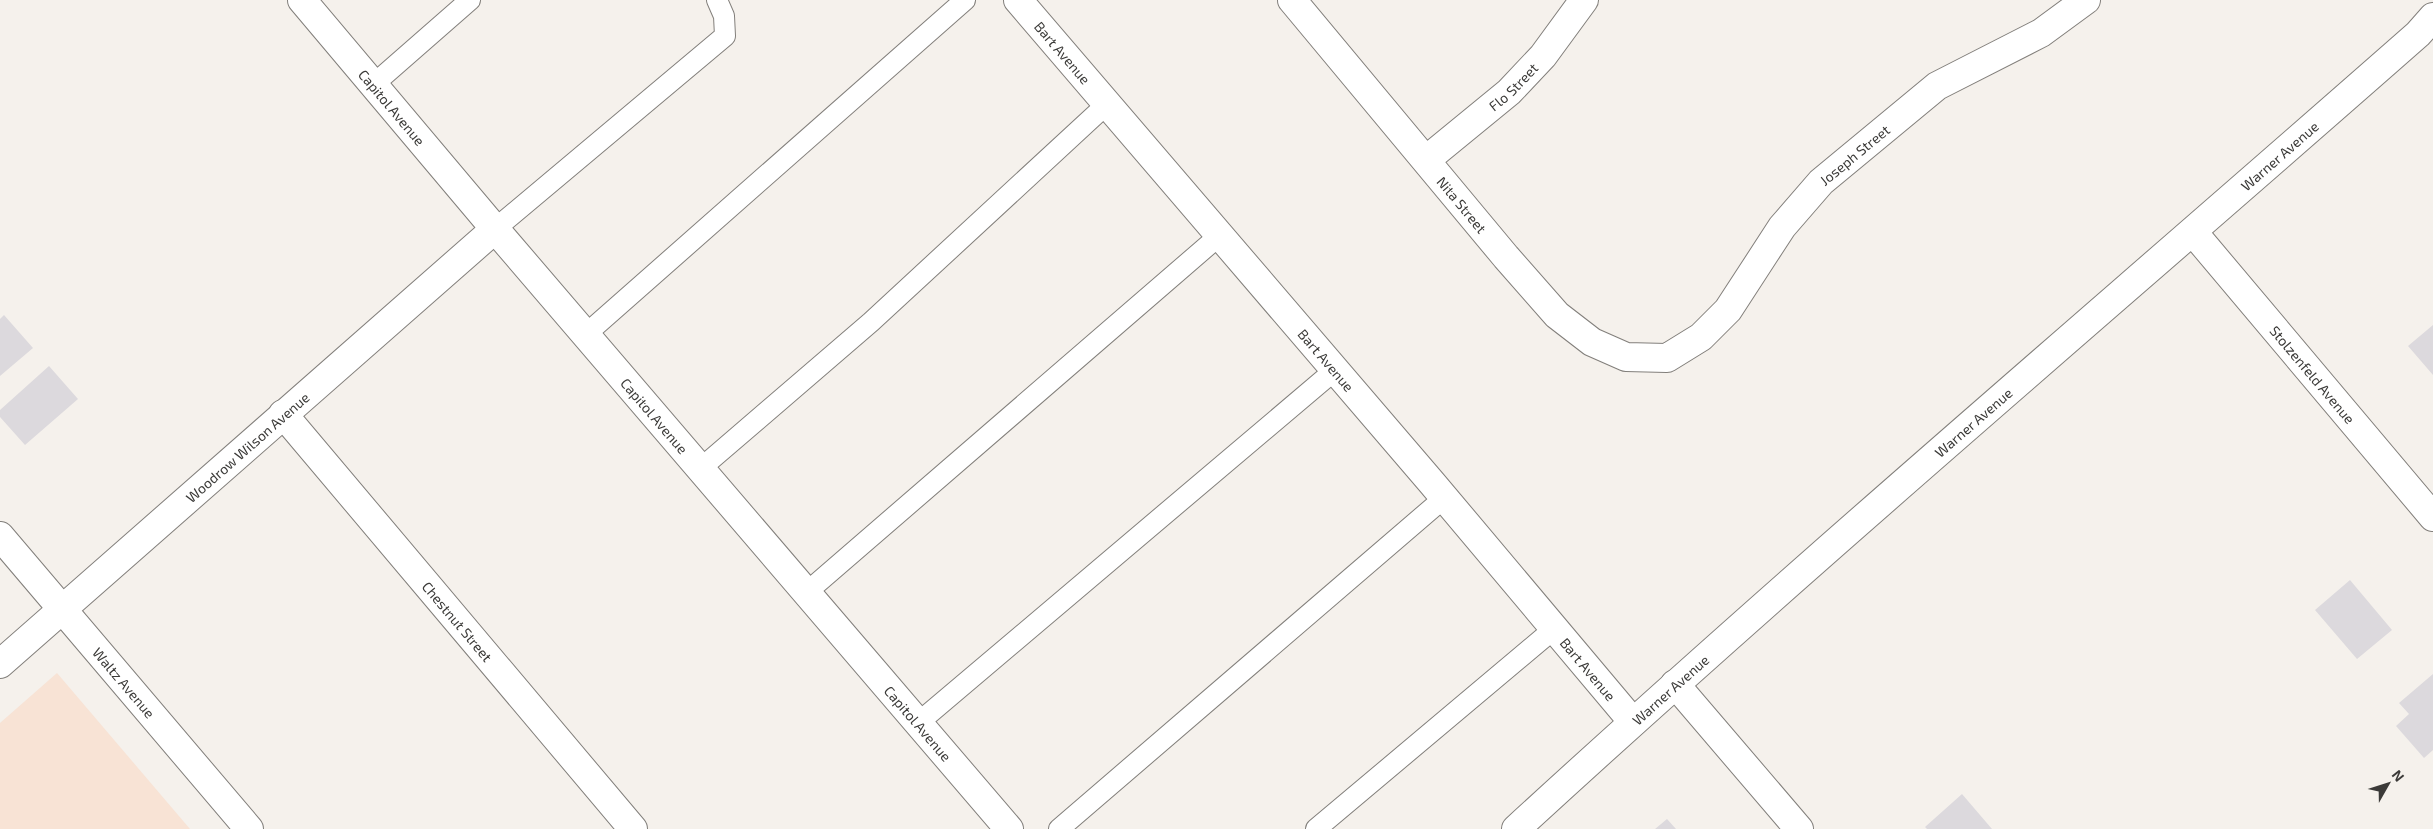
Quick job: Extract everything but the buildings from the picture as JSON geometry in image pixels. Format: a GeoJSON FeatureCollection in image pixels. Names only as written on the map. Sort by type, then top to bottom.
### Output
{"type":"FeatureCollection","features":[{"type":"Feature","properties":{"kind":"street","name":"Capitol Avenue"},"geometry":{"type":"LineString","coordinates":[[302,0],[585,335],[1008,829]]}},
{"type":"Feature","properties":{"kind":"street","name":"Bart Avenue"},"geometry":{"type":"LineString","coordinates":[[1018,0],[1336,370],[1633,722]]}},
{"type":"Feature","properties":{"kind":"street","name":"Nita Street"},"geometry":{"type":"LineString","coordinates":[[1292,0],[1506,257],[1557,315],[1592,342],[1626,357],[1667,358]]}},
{"type":"Feature","properties":{"kind":"street","name":"Flo Street"},"geometry":{"type":"LineString","coordinates":[[1426,160],[1509,92],[1543,56],[1584,0]]}},
{"type":"Feature","properties":{"kind":"street","name":"Joseph Street"},"geometry":{"type":"LineString","coordinates":[[1667,358],[1701,337],[1728,310],[1782,227],[1820,182],[1937,86],[2042,33],[2086,0]]}},
{"type":"Feature","properties":{"kind":"street","name":"Warner Avenue"},"geometry":{"type":"LineString","coordinates":[[1516,829],[1675,684],[2193,232],[2418,34],[2433,17]]}},
{"type":"Feature","properties":{"kind":"street","name":"Woodrow Wilson Avenue"},"geometry":{"type":"LineString","coordinates":[[0,664],[495,229]]}},
{"type":"Feature","properties":{"kind":"street","name":"Stolzenfeld Avenue"},"geometry":{"type":"LineString","coordinates":[[2193,232],[2433,517]]}},
{"type":"Feature","properties":{"kind":"street","name":"Chestnut Street"},"geometry":{"type":"LineString","coordinates":[[283,414],[633,829]]}},
{"type":"Feature","properties":{"kind":"street","name":"Waltz Avenue"},"geometry":{"type":"LineString","coordinates":[[0,536],[249,829]]}},
{"type":"Feature","properties":{"kind":"street"},"geometry":{"type":"LineString","coordinates":[[1675,684],[1799,829]]}},
{"type":"Feature","properties":{"kind":"lane"},"geometry":{"type":"LineString","coordinates":[[374,84],[470,0]]}},
{"type":"Feature","properties":{"kind":"lane"},"geometry":{"type":"LineString","coordinates":[[495,229],[725,36],[724,16],[717,0]]}},
{"type":"Feature","properties":{"kind":"lane"},"geometry":{"type":"LineString","coordinates":[[585,335],[965,0]]}},
{"type":"Feature","properties":{"kind":"lane"},"geometry":{"type":"LineString","coordinates":[[700,469],[871,322],[1108,104]]}},
{"type":"Feature","properties":{"kind":"lane"},"geometry":{"type":"LineString","coordinates":[[806,592],[1220,235]]}},
{"type":"Feature","properties":{"kind":"lane"},"geometry":{"type":"LineString","coordinates":[[918,723],[1336,370]]}},
{"type":"Feature","properties":{"kind":"lane"},"geometry":{"type":"LineString","coordinates":[[1059,829],[1444,498]]}},
{"type":"Feature","properties":{"kind":"lane"},"geometry":{"type":"LineString","coordinates":[[1316,829],[1555,628]]}},
{"type":"Feature","properties":{"kind":"shaded area"},"geometry":{"type":"Polygon","coordinates":[[[57,673],[190,829],[0,829],[0,723],[57,673]]]}}]}
